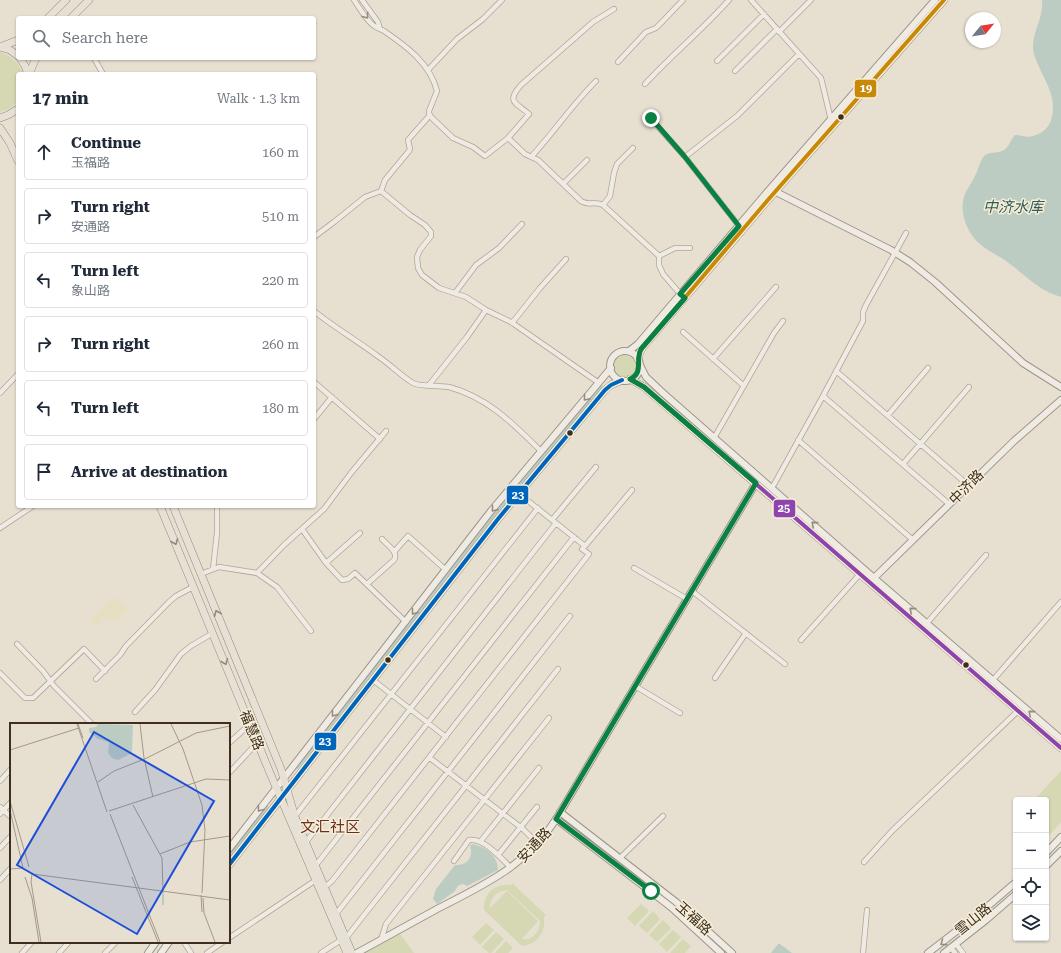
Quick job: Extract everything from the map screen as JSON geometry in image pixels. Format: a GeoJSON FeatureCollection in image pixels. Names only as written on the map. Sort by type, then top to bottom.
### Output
{"type":"FeatureCollection","features":[{"type":"Feature","properties":{"kind":"main road"},"geometry":{"type":"LineString","coordinates":[[73,16],[89,0]]}},
{"type":"Feature","properties":{"kind":"main road"},"geometry":{"type":"LineString","coordinates":[[50,16],[62,1]]}},
{"type":"Feature","properties":{"kind":"main road"},"geometry":{"type":"LineString","coordinates":[[0,47],[16,41]]}},
{"type":"Feature","properties":{"kind":"main road"},"geometry":{"type":"LineString","coordinates":[[0,47],[10,50],[16,55]]}},
{"type":"Feature","properties":{"kind":"main road"},"geometry":{"type":"LineString","coordinates":[[21,60],[28,72]]}},
{"type":"Feature","properties":{"kind":"main road"},"geometry":{"type":"LineString","coordinates":[[30,72],[35,60]]}},
{"type":"Feature","properties":{"kind":"main road"},"geometry":{"type":"LineString","coordinates":[[0,118],[16,110]]}},
{"type":"Feature","properties":{"kind":"main road"},"geometry":{"type":"LineString","coordinates":[[0,128],[10,143],[16,156]]}},
{"type":"Feature","properties":{"kind":"main road","name":"福慧路"},"geometry":{"type":"LineString","coordinates":[[161,508],[316,880],[352,953]]}},
{"type":"Feature","properties":{"kind":"main road","name":"福慧路"},"geometry":{"type":"LineString","coordinates":[[174,508],[281,769],[295,816],[336,914],[344,939],[346,953]]}},
{"type":"Feature","properties":{"kind":"street"},"geometry":{"type":"LineString","coordinates":[[354,0],[373,25],[405,45],[428,70],[437,91],[429,111],[430,115],[453,138],[473,147],[484,156],[508,138],[529,114],[514,101],[513,95],[517,90],[529,77],[593,22],[614,9]]}},
{"type":"Feature","properties":{"kind":"street"},"geometry":{"type":"LineString","coordinates":[[362,0],[378,22],[380,29]]}},
{"type":"Feature","properties":{"kind":"street"},"geometry":{"type":"LineString","coordinates":[[428,70],[457,39],[483,19],[502,0]]}},
{"type":"Feature","properties":{"kind":"street"},"geometry":{"type":"LineString","coordinates":[[618,62],[646,32],[656,28],[683,0]]}},
{"type":"Feature","properties":{"kind":"street"},"geometry":{"type":"LineString","coordinates":[[645,84],[667,60],[711,20],[729,0]]}},
{"type":"Feature","properties":{"kind":"street"},"geometry":{"type":"LineString","coordinates":[[629,352],[638,344],[776,192],[829,124],[821,78],[751,0]]}},
{"type":"Feature","properties":{"kind":"street"},"geometry":{"type":"LineString","coordinates":[[734,72],[811,0]]}},
{"type":"Feature","properties":{"kind":"street"},"geometry":{"type":"LineString","coordinates":[[927,15],[935,0]]}},
{"type":"Feature","properties":{"kind":"street"},"geometry":{"type":"LineString","coordinates":[[230,864],[518,493],[605,390],[622,380],[630,379],[637,374],[641,349],[739,226],[927,15],[944,0]]}},
{"type":"Feature","properties":{"kind":"street"},"geometry":{"type":"LineString","coordinates":[[717,61],[764,14]]}},
{"type":"Feature","properties":{"kind":"street"},"geometry":{"type":"LineString","coordinates":[[685,157],[737,116],[799,54]]}},
{"type":"Feature","properties":{"kind":"street"},"geometry":{"type":"LineString","coordinates":[[95,60],[102,72]]}},
{"type":"Feature","properties":{"kind":"street"},"geometry":{"type":"LineString","coordinates":[[531,157],[554,132],[556,126],[577,101],[596,81]]}},
{"type":"Feature","properties":{"kind":"street"},"geometry":{"type":"LineString","coordinates":[[316,236],[365,198],[381,191],[385,180],[409,152],[410,149],[408,140],[430,115]]}},
{"type":"Feature","properties":{"kind":"street"},"geometry":{"type":"LineString","coordinates":[[651,118],[685,157],[739,226]]}},
{"type":"Feature","properties":{"kind":"street"},"geometry":{"type":"LineString","coordinates":[[508,138],[525,154],[538,160],[585,204],[597,203],[602,205],[659,256],[660,269],[682,296]]}},
{"type":"Feature","properties":{"kind":"street"},"geometry":{"type":"LineString","coordinates":[[602,205],[610,196],[614,173],[618,164],[632,148]]}},
{"type":"Feature","properties":{"kind":"street"},"geometry":{"type":"LineString","coordinates":[[563,184],[587,160]]}},
{"type":"Feature","properties":{"kind":"street"},"geometry":{"type":"LineString","coordinates":[[381,191],[410,215],[425,225],[431,232],[431,236],[418,254],[418,268],[422,276],[438,288],[466,297],[486,310],[512,323],[599,383]]}},
{"type":"Feature","properties":{"kind":"street"},"geometry":{"type":"LineString","coordinates":[[776,192],[895,252],[936,282],[1023,362],[1061,387]]}},
{"type":"Feature","properties":{"kind":"street"},"geometry":{"type":"LineString","coordinates":[[455,293],[476,265],[499,248],[522,224]]}},
{"type":"Feature","properties":{"kind":"street"},"geometry":{"type":"LineString","coordinates":[[772,488],[863,321],[863,312],[866,305],[906,233]]}},
{"type":"Feature","properties":{"kind":"street"},"geometry":{"type":"LineString","coordinates":[[659,256],[675,248],[690,248]]}},
{"type":"Feature","properties":{"kind":"street"},"geometry":{"type":"LineString","coordinates":[[512,323],[566,259]]}},
{"type":"Feature","properties":{"kind":"street"},"geometry":{"type":"LineString","coordinates":[[713,359],[776,287]]}},
{"type":"Feature","properties":{"kind":"street"},"geometry":{"type":"LineString","coordinates":[[429,385],[467,337],[486,310]]}},
{"type":"Feature","properties":{"kind":"street"},"geometry":{"type":"LineString","coordinates":[[316,313],[379,357],[414,384],[442,386],[456,390],[486,403],[506,417],[540,451]]}},
{"type":"Feature","properties":{"kind":"street"},"geometry":{"type":"LineString","coordinates":[[714,438],[783,321]]}},
{"type":"Feature","properties":{"kind":"street"},"geometry":{"type":"LineString","coordinates":[[683,332],[744,386]]}},
{"type":"Feature","properties":{"kind":"street"},"geometry":{"type":"LineString","coordinates":[[622,380],[616,377],[611,368],[611,361],[615,355],[620,352],[629,352],[634,354],[639,362],[643,374],[650,383],[1061,739]]}},
{"type":"Feature","properties":{"kind":"street"},"geometry":{"type":"LineString","coordinates":[[230,848],[491,511],[611,368]]}},
{"type":"Feature","properties":{"kind":"street"},"geometry":{"type":"LineString","coordinates":[[888,415],[928,368]]}},
{"type":"Feature","properties":{"kind":"street"},"geometry":{"type":"LineString","coordinates":[[836,371],[968,485]]}},
{"type":"Feature","properties":{"kind":"street"},"geometry":{"type":"LineString","coordinates":[[0,393],[16,376]]}},
{"type":"Feature","properties":{"kind":"street"},"geometry":{"type":"LineString","coordinates":[[630,379],[644,387],[1061,748]]}},
{"type":"Feature","properties":{"kind":"street"},"geometry":{"type":"LineString","coordinates":[[316,384],[380,439]]}},
{"type":"Feature","properties":{"kind":"street"},"geometry":{"type":"LineString","coordinates":[[903,464],[969,387]]}},
{"type":"Feature","properties":{"kind":"street"},"geometry":{"type":"LineString","coordinates":[[823,396],[949,504]]}},
{"type":"Feature","properties":{"kind":"street"},"geometry":{"type":"LineString","coordinates":[[316,417],[332,397]]}},
{"type":"Feature","properties":{"kind":"street","name":"中济路"},"geometry":{"type":"LineString","coordinates":[[874,578],[1022,432],[1061,400]]}},
{"type":"Feature","properties":{"kind":"street"},"geometry":{"type":"LineString","coordinates":[[257,573],[284,545],[324,509],[351,473],[386,431]]}},
{"type":"Feature","properties":{"kind":"street"},"geometry":{"type":"LineString","coordinates":[[798,440],[913,540]]}},
{"type":"Feature","properties":{"kind":"street"},"geometry":{"type":"LineString","coordinates":[[306,842],[596,467]]}},
{"type":"Feature","properties":{"kind":"street","name":"安通路"},"geometry":{"type":"LineString","coordinates":[[357,953],[492,880],[511,868],[538,844],[556,819],[756,483]]}},
{"type":"Feature","properties":{"kind":"street"},"geometry":{"type":"LineString","coordinates":[[325,887],[332,881],[430,758],[589,554],[582,549],[632,490]]}},
{"type":"Feature","properties":{"kind":"street"},"geometry":{"type":"LineString","coordinates":[[518,493],[585,546]]}},
{"type":"Feature","properties":{"kind":"street"},"geometry":{"type":"LineString","coordinates":[[0,528],[30,508]]}},
{"type":"Feature","properties":{"kind":"street"},"geometry":{"type":"LineString","coordinates":[[214,569],[217,533],[217,508]]}},
{"type":"Feature","properties":{"kind":"street"},"geometry":{"type":"LineString","coordinates":[[295,816],[538,508]]}},
{"type":"Feature","properties":{"kind":"street"},"geometry":{"type":"LineString","coordinates":[[302,529],[326,563],[342,580],[347,580],[355,573],[406,622]]}},
{"type":"Feature","properties":{"kind":"street"},"geometry":{"type":"LineString","coordinates":[[326,563],[360,533]]}},
{"type":"Feature","properties":{"kind":"street"},"geometry":{"type":"LineString","coordinates":[[394,552],[408,536],[446,570]]}},
{"type":"Feature","properties":{"kind":"street"},"geometry":{"type":"LineString","coordinates":[[316,865],[574,537]]}},
{"type":"Feature","properties":{"kind":"street"},"geometry":{"type":"LineString","coordinates":[[367,584],[395,559],[396,556],[394,552],[382,539]]}},
{"type":"Feature","properties":{"kind":"street"},"geometry":{"type":"LineString","coordinates":[[927,623],[986,555]]}},
{"type":"Feature","properties":{"kind":"street"},"geometry":{"type":"LineString","coordinates":[[201,574],[219,567],[257,573],[276,587],[311,630]]}},
{"type":"Feature","properties":{"kind":"street"},"geometry":{"type":"LineString","coordinates":[[634,568],[687,599]]}},
{"type":"Feature","properties":{"kind":"street"},"geometry":{"type":"LineString","coordinates":[[802,640],[860,574]]}},
{"type":"Feature","properties":{"kind":"street"},"geometry":{"type":"LineString","coordinates":[[96,679],[120,656],[126,646],[169,602],[176,596],[193,587]]}},
{"type":"Feature","properties":{"kind":"street"},"geometry":{"type":"LineString","coordinates":[[692,591],[785,664]]}},
{"type":"Feature","properties":{"kind":"street"},"geometry":{"type":"LineString","coordinates":[[993,680],[1061,602]]}},
{"type":"Feature","properties":{"kind":"street"},"geometry":{"type":"LineString","coordinates":[[336,914],[570,616]]}},
{"type":"Feature","properties":{"kind":"street"},"geometry":{"type":"LineString","coordinates":[[135,712],[154,690],[181,654],[191,646],[213,633]]}},
{"type":"Feature","properties":{"kind":"street"},"geometry":{"type":"LineString","coordinates":[[715,678],[746,633]]}},
{"type":"Feature","properties":{"kind":"street"},"geometry":{"type":"LineString","coordinates":[[17,644],[43,671],[50,681],[91,723]]}},
{"type":"Feature","properties":{"kind":"street"},"geometry":{"type":"LineString","coordinates":[[0,673],[26,698],[32,698],[84,649],[105,671]]}},
{"type":"Feature","properties":{"kind":"street"},"geometry":{"type":"LineString","coordinates":[[321,953],[344,939],[558,669]]}},
{"type":"Feature","properties":{"kind":"street"},"geometry":{"type":"LineString","coordinates":[[373,680],[446,737]]}},
{"type":"Feature","properties":{"kind":"street"},"geometry":{"type":"LineString","coordinates":[[635,686],[680,713]]}},
{"type":"Feature","properties":{"kind":"street"},"geometry":{"type":"LineString","coordinates":[[864,862],[892,831],[1018,711]]}},
{"type":"Feature","properties":{"kind":"street"},"geometry":{"type":"LineString","coordinates":[[381,940],[386,924],[549,718]]}},
{"type":"Feature","properties":{"kind":"street"},"geometry":{"type":"LineString","coordinates":[[230,742],[250,724]]}},
{"type":"Feature","properties":{"kind":"street"},"geometry":{"type":"LineString","coordinates":[[230,772],[258,742]]}},
{"type":"Feature","properties":{"kind":"street"},"geometry":{"type":"LineString","coordinates":[[430,758],[521,827],[538,844]]}},
{"type":"Feature","properties":{"kind":"street"},"geometry":{"type":"LineString","coordinates":[[480,842],[539,768]]}},
{"type":"Feature","properties":{"kind":"street"},"geometry":{"type":"LineString","coordinates":[[0,781],[10,770]]}},
{"type":"Feature","properties":{"kind":"street"},"geometry":{"type":"LineString","coordinates":[[10,803],[1,810],[10,816]]}},
{"type":"Feature","properties":{"kind":"street"},"geometry":{"type":"LineString","coordinates":[[498,855],[537,807]]}},
{"type":"Feature","properties":{"kind":"street","name":"玉福路"},"geometry":{"type":"LineString","coordinates":[[560,812],[676,902],[732,953]]}},
{"type":"Feature","properties":{"kind":"street"},"geometry":{"type":"LineString","coordinates":[[620,858],[663,816]]}},
{"type":"Feature","properties":{"kind":"street","name":"玉福路"},"geometry":{"type":"LineString","coordinates":[[556,819],[672,908],[721,953]]}},
{"type":"Feature","properties":{"kind":"street"},"geometry":{"type":"LineString","coordinates":[[0,848],[10,837]]}},
{"type":"Feature","properties":{"kind":"street"},"geometry":{"type":"LineString","coordinates":[[1049,850],[1061,837]]}},
{"type":"Feature","properties":{"kind":"street"},"geometry":{"type":"LineString","coordinates":[[454,861],[469,840],[480,842],[498,855],[511,868]]}},
{"type":"Feature","properties":{"kind":"street"},"geometry":{"type":"LineString","coordinates":[[1049,863],[1061,851]]}},
{"type":"Feature","properties":{"kind":"street"},"geometry":{"type":"LineString","coordinates":[[0,880],[10,869]]}},
{"type":"Feature","properties":{"kind":"street"},"geometry":{"type":"LineString","coordinates":[[230,937],[316,880]]}},
{"type":"Feature","properties":{"kind":"street","name":"雪山路"},"geometry":{"type":"LineString","coordinates":[[928,953],[980,913],[1013,885]]}},
{"type":"Feature","properties":{"kind":"street","name":"雪山路"},"geometry":{"type":"LineString","coordinates":[[944,953],[954,948],[1013,897]]}},
{"type":"Feature","properties":{"kind":"street"},"geometry":{"type":"LineString","coordinates":[[863,953],[867,910]]}},
{"type":"Feature","properties":{"kind":"street"},"geometry":{"type":"LineString","coordinates":[[22,953],[34,943]]}},
{"type":"Feature","properties":{"kind":"street"},"geometry":{"type":"LineString","coordinates":[[59,953],[68,943]]}},
{"type":"Feature","properties":{"kind":"street"},"geometry":{"type":"LineString","coordinates":[[105,953],[115,943]]}},
{"type":"Feature","properties":{"kind":"street"},"geometry":{"type":"LineString","coordinates":[[148,953],[155,943]]}},
{"type":"Feature","properties":{"kind":"street"},"geometry":{"type":"LineString","coordinates":[[161,953],[168,943]]}},
{"type":"Feature","properties":{"kind":"street"},"geometry":{"type":"LineString","coordinates":[[185,943],[191,953]]}},
{"type":"Feature","properties":{"kind":"street"},"geometry":{"type":"LineString","coordinates":[[206,953],[221,943]]}},
{"type":"Feature","properties":{"kind":"street"},"geometry":{"type":"LineString","coordinates":[[954,948],[963,953]]}},
{"type":"Feature","properties":{"kind":"shaded area"},"geometry":{"type":"Polygon","coordinates":[[[113,597],[128,609],[118,622],[104,617],[98,627],[90,619],[113,597]]]}},
{"type":"Feature","properties":{"kind":"green space"},"geometry":{"type":"Polygon","coordinates":[[[0,52],[8,55],[14,60],[22,72],[16,72],[16,103],[11,108],[0,112],[0,52]]]}},
{"type":"Feature","properties":{"kind":"green space"},"geometry":{"type":"Polygon","coordinates":[[[625,355],[633,358],[636,366],[633,374],[625,377],[617,374],[614,366],[617,358],[625,355]]]}},
{"type":"Feature","properties":{"kind":"green space"},"geometry":{"type":"Polygon","coordinates":[[[1061,771],[1061,822],[1049,836],[1049,797],[1037,797],[1061,771]]]}},
{"type":"Feature","properties":{"kind":"green space"},"geometry":{"type":"Polygon","coordinates":[[[512,883],[546,915],[544,917],[544,928],[542,933],[536,940],[527,945],[522,946],[484,910],[484,904],[491,891],[500,886],[511,885],[512,883]],[[507,890],[497,893],[492,898],[490,908],[507,891],[538,921],[522,939],[533,937],[539,928],[540,921],[507,890]]]}},
{"type":"Feature","properties":{"kind":"green space"},"geometry":{"type":"Polygon","coordinates":[[[641,904],[649,911],[635,926],[627,918],[641,904]]]}},
{"type":"Feature","properties":{"kind":"green space"},"geometry":{"type":"Polygon","coordinates":[[[653,911],[660,919],[647,933],[639,926],[653,911]]]}},
{"type":"Feature","properties":{"kind":"green space"},"geometry":{"type":"Polygon","coordinates":[[[663,920],[671,928],[657,942],[649,935],[663,920]]]}},
{"type":"Feature","properties":{"kind":"green space"},"geometry":{"type":"Polygon","coordinates":[[[486,923],[494,930],[480,945],[472,937],[486,923]]]}},
{"type":"Feature","properties":{"kind":"green space"},"geometry":{"type":"Polygon","coordinates":[[[673,930],[681,937],[667,952],[659,944],[673,930]]]}},
{"type":"Feature","properties":{"kind":"green space"},"geometry":{"type":"Polygon","coordinates":[[[496,932],[504,939],[491,953],[489,953],[482,947],[496,932]]]}},
{"type":"Feature","properties":{"kind":"green space"},"geometry":{"type":"Polygon","coordinates":[[[400,934],[414,953],[366,953],[400,934]]]}},
{"type":"Feature","properties":{"kind":"green space"},"geometry":{"type":"Polygon","coordinates":[[[683,939],[691,946],[685,953],[670,953],[683,939]]]}},
{"type":"Feature","properties":{"kind":"green space"},"geometry":{"type":"Polygon","coordinates":[[[506,941],[513,948],[508,953],[495,953],[506,941]]]}},
{"type":"Feature","properties":{"kind":"water","name":"中济水库"},"geometry":{"type":"Polygon","coordinates":[[[1042,0],[1061,0],[1061,297],[1046,291],[1032,282],[1006,261],[980,244],[971,234],[963,214],[963,201],[965,194],[984,156],[986,154],[1004,150],[1008,147],[1015,135],[1031,137],[1042,132],[1050,123],[1053,110],[1053,101],[1047,83],[1035,58],[1033,49],[1042,0]]]}},
{"type":"Feature","properties":{"kind":"water"},"geometry":{"type":"Polygon","coordinates":[[[601,385],[604,387],[514,494],[297,770],[296,767],[511,492],[601,385]]]}},
{"type":"Feature","properties":{"kind":"water"},"geometry":{"type":"Polygon","coordinates":[[[266,804],[269,808],[230,858],[230,851],[266,804]]]}},
{"type":"Feature","properties":{"kind":"water"},"geometry":{"type":"Polygon","coordinates":[[[472,844],[482,847],[490,852],[496,860],[498,870],[467,886],[463,884],[459,885],[455,891],[437,904],[433,899],[436,889],[455,865],[463,864],[468,860],[471,854],[470,846],[472,844]]]}},
{"type":"Feature","properties":{"kind":"water"},"geometry":{"type":"Polygon","coordinates":[[[778,944],[780,944],[792,953],[771,953],[778,944]]]}},
{"type":"Feature","properties":{"kind":"transit line","name":"19"},"geometry":{"type":"LineString","coordinates":[[638,359],[643,347],[767,201],[944,0]]}},
{"type":"Feature","properties":{"kind":"transit line","name":"25"},"geometry":{"type":"LineString","coordinates":[[630,379],[644,387],[1061,748]]}},
{"type":"Feature","properties":{"kind":"transit line","name":"23"},"geometry":{"type":"LineString","coordinates":[[230,864],[498,519],[605,390],[611,385],[622,380]]}},
{"type":"Feature","properties":{"kind":"district","name":"文汇社区"},"geometry":{"type":"Point","coordinates":[330,827]}},
{"type":"Feature","properties":{"kind":"route"},"geometry":{"type":"LineString","coordinates":[[651,118],[685,157],[739,226],[680,294],[685,298],[641,349],[638,357],[640,365],[639,371],[630,379],[644,387],[756,483],[556,819],[651,891]]}}]}
